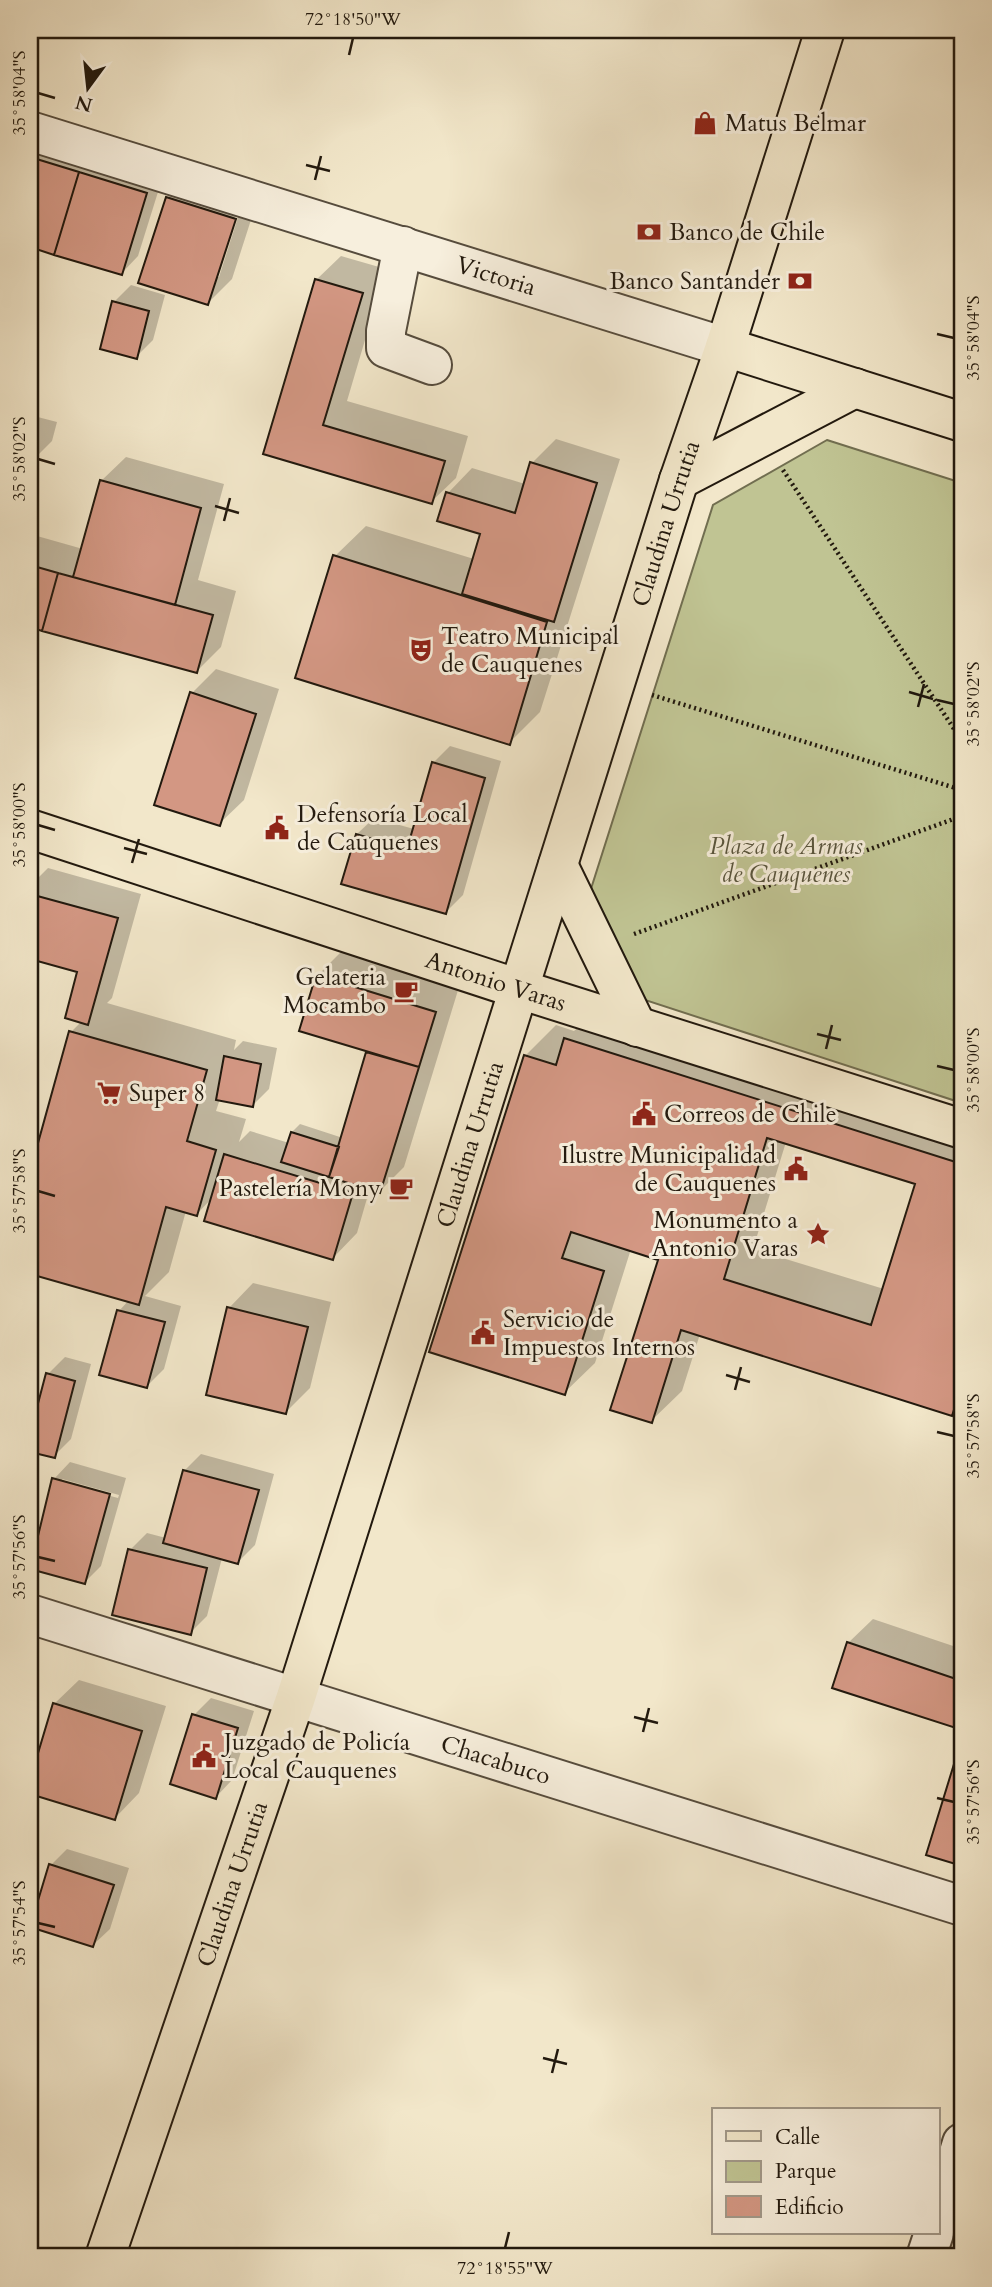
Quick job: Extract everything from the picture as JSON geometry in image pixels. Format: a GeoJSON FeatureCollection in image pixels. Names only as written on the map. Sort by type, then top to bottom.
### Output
{"type":"FeatureCollection","features":[{"type":"Feature","properties":{"kind":"main road","name":"Claudina Urrutia"},"geometry":{"type":"LineString","coordinates":[[105,2257],[296,1697],[679,480],[725,347],[825,30]]}},
{"type":"Feature","properties":{"kind":"main road","name":"Victoria"},"geometry":{"type":"LineString","coordinates":[[725,347],[962,422]]}},
{"type":"Feature","properties":{"kind":"main road"},"geometry":{"type":"LineString","coordinates":[[679,480],[855,388]]}},
{"type":"Feature","properties":{"kind":"main road","name":"Antonio Varas"},"geometry":{"type":"LineString","coordinates":[[30,829],[637,1027],[962,1129]]}},
{"type":"Feature","properties":{"kind":"main road"},"geometry":{"type":"LineString","coordinates":[[558,865],[637,1027]]}},
{"type":"Feature","properties":{"kind":"street","name":"Victoria"},"geometry":{"type":"LineString","coordinates":[[30,131],[725,347]]}},
{"type":"Feature","properties":{"kind":"street"},"geometry":{"type":"LineString","coordinates":[[403,246],[386,331],[386,348],[432,365]]}},
{"type":"Feature","properties":{"kind":"street","name":"Chacabuco"},"geometry":{"type":"LineString","coordinates":[[30,1614],[962,1906]]}},
{"type":"Feature","properties":{"kind":"street"},"geometry":{"type":"LineString","coordinates":[[940,2214],[962,2143]]}},
{"type":"Feature","properties":{"kind":"street"},"geometry":{"type":"LineString","coordinates":[[926,2257],[934,2234]]}},
{"type":"Feature","properties":{"kind":"path"},"geometry":{"type":"LineString","coordinates":[[762,437],[962,741]]}},
{"type":"Feature","properties":{"kind":"path"},"geometry":{"type":"LineString","coordinates":[[615,684],[962,790]]}},
{"type":"Feature","properties":{"kind":"path"},"geometry":{"type":"LineString","coordinates":[[598,947],[962,816]]}},
{"type":"Feature","properties":{"kind":"green space","name":"Plaza de Armas de Cauquenes"},"geometry":{"type":"Polygon","coordinates":[[[827,440],[962,483],[962,1103],[645,1000],[590,892],[713,505],[827,440]]]}},
{"type":"Feature","properties":{"kind":"building"},"geometry":{"type":"Polygon","coordinates":[[[30,157],[79,172],[54,255],[30,247],[30,157]]]}},
{"type":"Feature","properties":{"kind":"building"},"geometry":{"type":"Polygon","coordinates":[[[79,172],[147,193],[122,275],[54,255],[79,172]]]}},
{"type":"Feature","properties":{"kind":"building"},"geometry":{"type":"Polygon","coordinates":[[[166,197],[236,219],[208,305],[138,283],[166,197]]]}},
{"type":"Feature","properties":{"kind":"building"},"geometry":{"type":"Polygon","coordinates":[[[315,279],[363,293],[323,425],[445,461],[432,504],[263,454],[315,279]]]}},
{"type":"Feature","properties":{"kind":"building"},"geometry":{"type":"Polygon","coordinates":[[[112,301],[149,311],[137,359],[100,349],[112,301]]]}},
{"type":"Feature","properties":{"kind":"building"},"geometry":{"type":"Polygon","coordinates":[[[530,462],[597,483],[554,622],[462,594],[480,534],[437,521],[446,492],[515,513],[530,462]]]}},
{"type":"Feature","properties":{"kind":"building"},"geometry":{"type":"Polygon","coordinates":[[[100,480],[201,508],[175,605],[73,577],[100,480]]]}},
{"type":"Feature","properties":{"kind":"building","name":"Teatro Municipal de Cauquenes"},"geometry":{"type":"Polygon","coordinates":[[[333,555],[547,622],[510,745],[295,678],[333,555]]]}},
{"type":"Feature","properties":{"kind":"building"},"geometry":{"type":"Polygon","coordinates":[[[30,565],[58,573],[42,631],[30,627],[30,565]]]}},
{"type":"Feature","properties":{"kind":"building"},"geometry":{"type":"Polygon","coordinates":[[[58,573],[213,615],[197,673],[42,631],[58,573]]]}},
{"type":"Feature","properties":{"kind":"building"},"geometry":{"type":"Polygon","coordinates":[[[190,692],[256,714],[220,826],[154,805],[190,692]]]}},
{"type":"Feature","properties":{"kind":"building"},"geometry":{"type":"Polygon","coordinates":[[[432,762],[485,778],[446,914],[341,884],[356,834],[407,849],[432,762]]]}},
{"type":"Feature","properties":{"kind":"building"},"geometry":{"type":"Polygon","coordinates":[[[30,894],[118,918],[88,1025],[65,1018],[77,972],[30,959],[30,894]]]}},
{"type":"Feature","properties":{"kind":"building"},"geometry":{"type":"Polygon","coordinates":[[[316,975],[436,1012],[419,1067],[299,1031],[316,975]]]}},
{"type":"Feature","properties":{"kind":"building"},"geometry":{"type":"Polygon","coordinates":[[[69,1031],[207,1070],[187,1141],[216,1150],[197,1216],[166,1207],[139,1305],[30,1274],[30,1172],[69,1031]]]}},
{"type":"Feature","properties":{"kind":"building"},"geometry":{"type":"Polygon","coordinates":[[[564,1038],[962,1164],[962,1384],[952,1416],[681,1330],[652,1423],[610,1410],[658,1260],[571,1232],[562,1258],[604,1271],[565,1395],[429,1352],[524,1055],[556,1065],[564,1038]],[[767,1138],[724,1279],[871,1325],[915,1184],[767,1138]]]}},
{"type":"Feature","properties":{"kind":"building"},"geometry":{"type":"Polygon","coordinates":[[[366,1052],[419,1067],[380,1193],[329,1177],[366,1052]]]}},
{"type":"Feature","properties":{"kind":"building"},"geometry":{"type":"Polygon","coordinates":[[[224,1056],[261,1064],[253,1107],[216,1100],[224,1056]]]}},
{"type":"Feature","properties":{"kind":"building"},"geometry":{"type":"Polygon","coordinates":[[[291,1132],[339,1147],[329,1177],[281,1162],[291,1132]]]}},
{"type":"Feature","properties":{"kind":"building"},"geometry":{"type":"Polygon","coordinates":[[[224,1154],[353,1193],[333,1260],[204,1221],[224,1154]]]}},
{"type":"Feature","properties":{"kind":"building"},"geometry":{"type":"Polygon","coordinates":[[[227,1307],[308,1327],[286,1414],[206,1395],[227,1307]]]}},
{"type":"Feature","properties":{"kind":"building"},"geometry":{"type":"Polygon","coordinates":[[[117,1310],[165,1322],[147,1388],[99,1375],[117,1310]]]}},
{"type":"Feature","properties":{"kind":"building"},"geometry":{"type":"Polygon","coordinates":[[[46,1373],[75,1381],[55,1458],[30,1452],[30,1434],[46,1373]]]}},
{"type":"Feature","properties":{"kind":"building"},"geometry":{"type":"Polygon","coordinates":[[[183,1470],[259,1490],[238,1564],[163,1543],[183,1470]]]}},
{"type":"Feature","properties":{"kind":"building"},"geometry":{"type":"Polygon","coordinates":[[[52,1478],[110,1494],[85,1584],[30,1569],[52,1478]]]}},
{"type":"Feature","properties":{"kind":"building"},"geometry":{"type":"Polygon","coordinates":[[[128,1549],[207,1568],[191,1635],[112,1615],[128,1549]]]}},
{"type":"Feature","properties":{"kind":"building"},"geometry":{"type":"Polygon","coordinates":[[[847,1642],[962,1681],[962,1730],[832,1688],[847,1642]]]}},
{"type":"Feature","properties":{"kind":"building"},"geometry":{"type":"Polygon","coordinates":[[[53,1703],[142,1731],[115,1820],[30,1794],[30,1780],[53,1703]]]}},
{"type":"Feature","properties":{"kind":"building","name":"Juzgado de Policía Local Cauquenes"},"geometry":{"type":"Polygon","coordinates":[[[192,1714],[238,1728],[216,1799],[170,1784],[192,1714]]]}},
{"type":"Feature","properties":{"kind":"building"},"geometry":{"type":"Polygon","coordinates":[[[962,1738],[962,1866],[926,1855],[962,1738]]]}},
{"type":"Feature","properties":{"kind":"building"},"geometry":{"type":"Polygon","coordinates":[[[49,1864],[114,1885],[93,1947],[30,1927],[49,1864]]]}},
{"type":"Feature","properties":{"kind":"place","name":"Matus Belmar"},"geometry":{"type":"Point","coordinates":[705,123]}},
{"type":"Feature","properties":{"kind":"place","name":"Banco de Chile"},"geometry":{"type":"Point","coordinates":[649,232]}},
{"type":"Feature","properties":{"kind":"place","name":"Banco Santander"},"geometry":{"type":"Point","coordinates":[800,281]}},
{"type":"Feature","properties":{"kind":"place","name":"Teatro Municipal de Cauquenes"},"geometry":{"type":"Point","coordinates":[421,650]}},
{"type":"Feature","properties":{"kind":"place","name":"Defensoría Local de Cauquenes"},"geometry":{"type":"Point","coordinates":[277,828]}},
{"type":"Feature","properties":{"kind":"place","name":"Gelateria Mocambo"},"geometry":{"type":"Point","coordinates":[406,991]}},
{"type":"Feature","properties":{"kind":"place","name":"Super 8"},"geometry":{"type":"Point","coordinates":[109,1093]}},
{"type":"Feature","properties":{"kind":"place","name":"Correos de Chile"},"geometry":{"type":"Point","coordinates":[644,1114]}},
{"type":"Feature","properties":{"kind":"place","name":"Ilustre Municipalidad de Cauquenes"},"geometry":{"type":"Point","coordinates":[796,1169]}},
{"type":"Feature","properties":{"kind":"place","name":"Pastelería Mony"},"geometry":{"type":"Point","coordinates":[401,1188]}},
{"type":"Feature","properties":{"kind":"place","name":"Monumento a Antonio Varas"},"geometry":{"type":"Point","coordinates":[818,1234]}},
{"type":"Feature","properties":{"kind":"place","name":"Servicio de Impuestos Internos"},"geometry":{"type":"Point","coordinates":[483,1333]}},
{"type":"Feature","properties":{"kind":"place","name":"Juzgado de Policía Local Cauquenes"},"geometry":{"type":"Point","coordinates":[204,1756]}}]}
